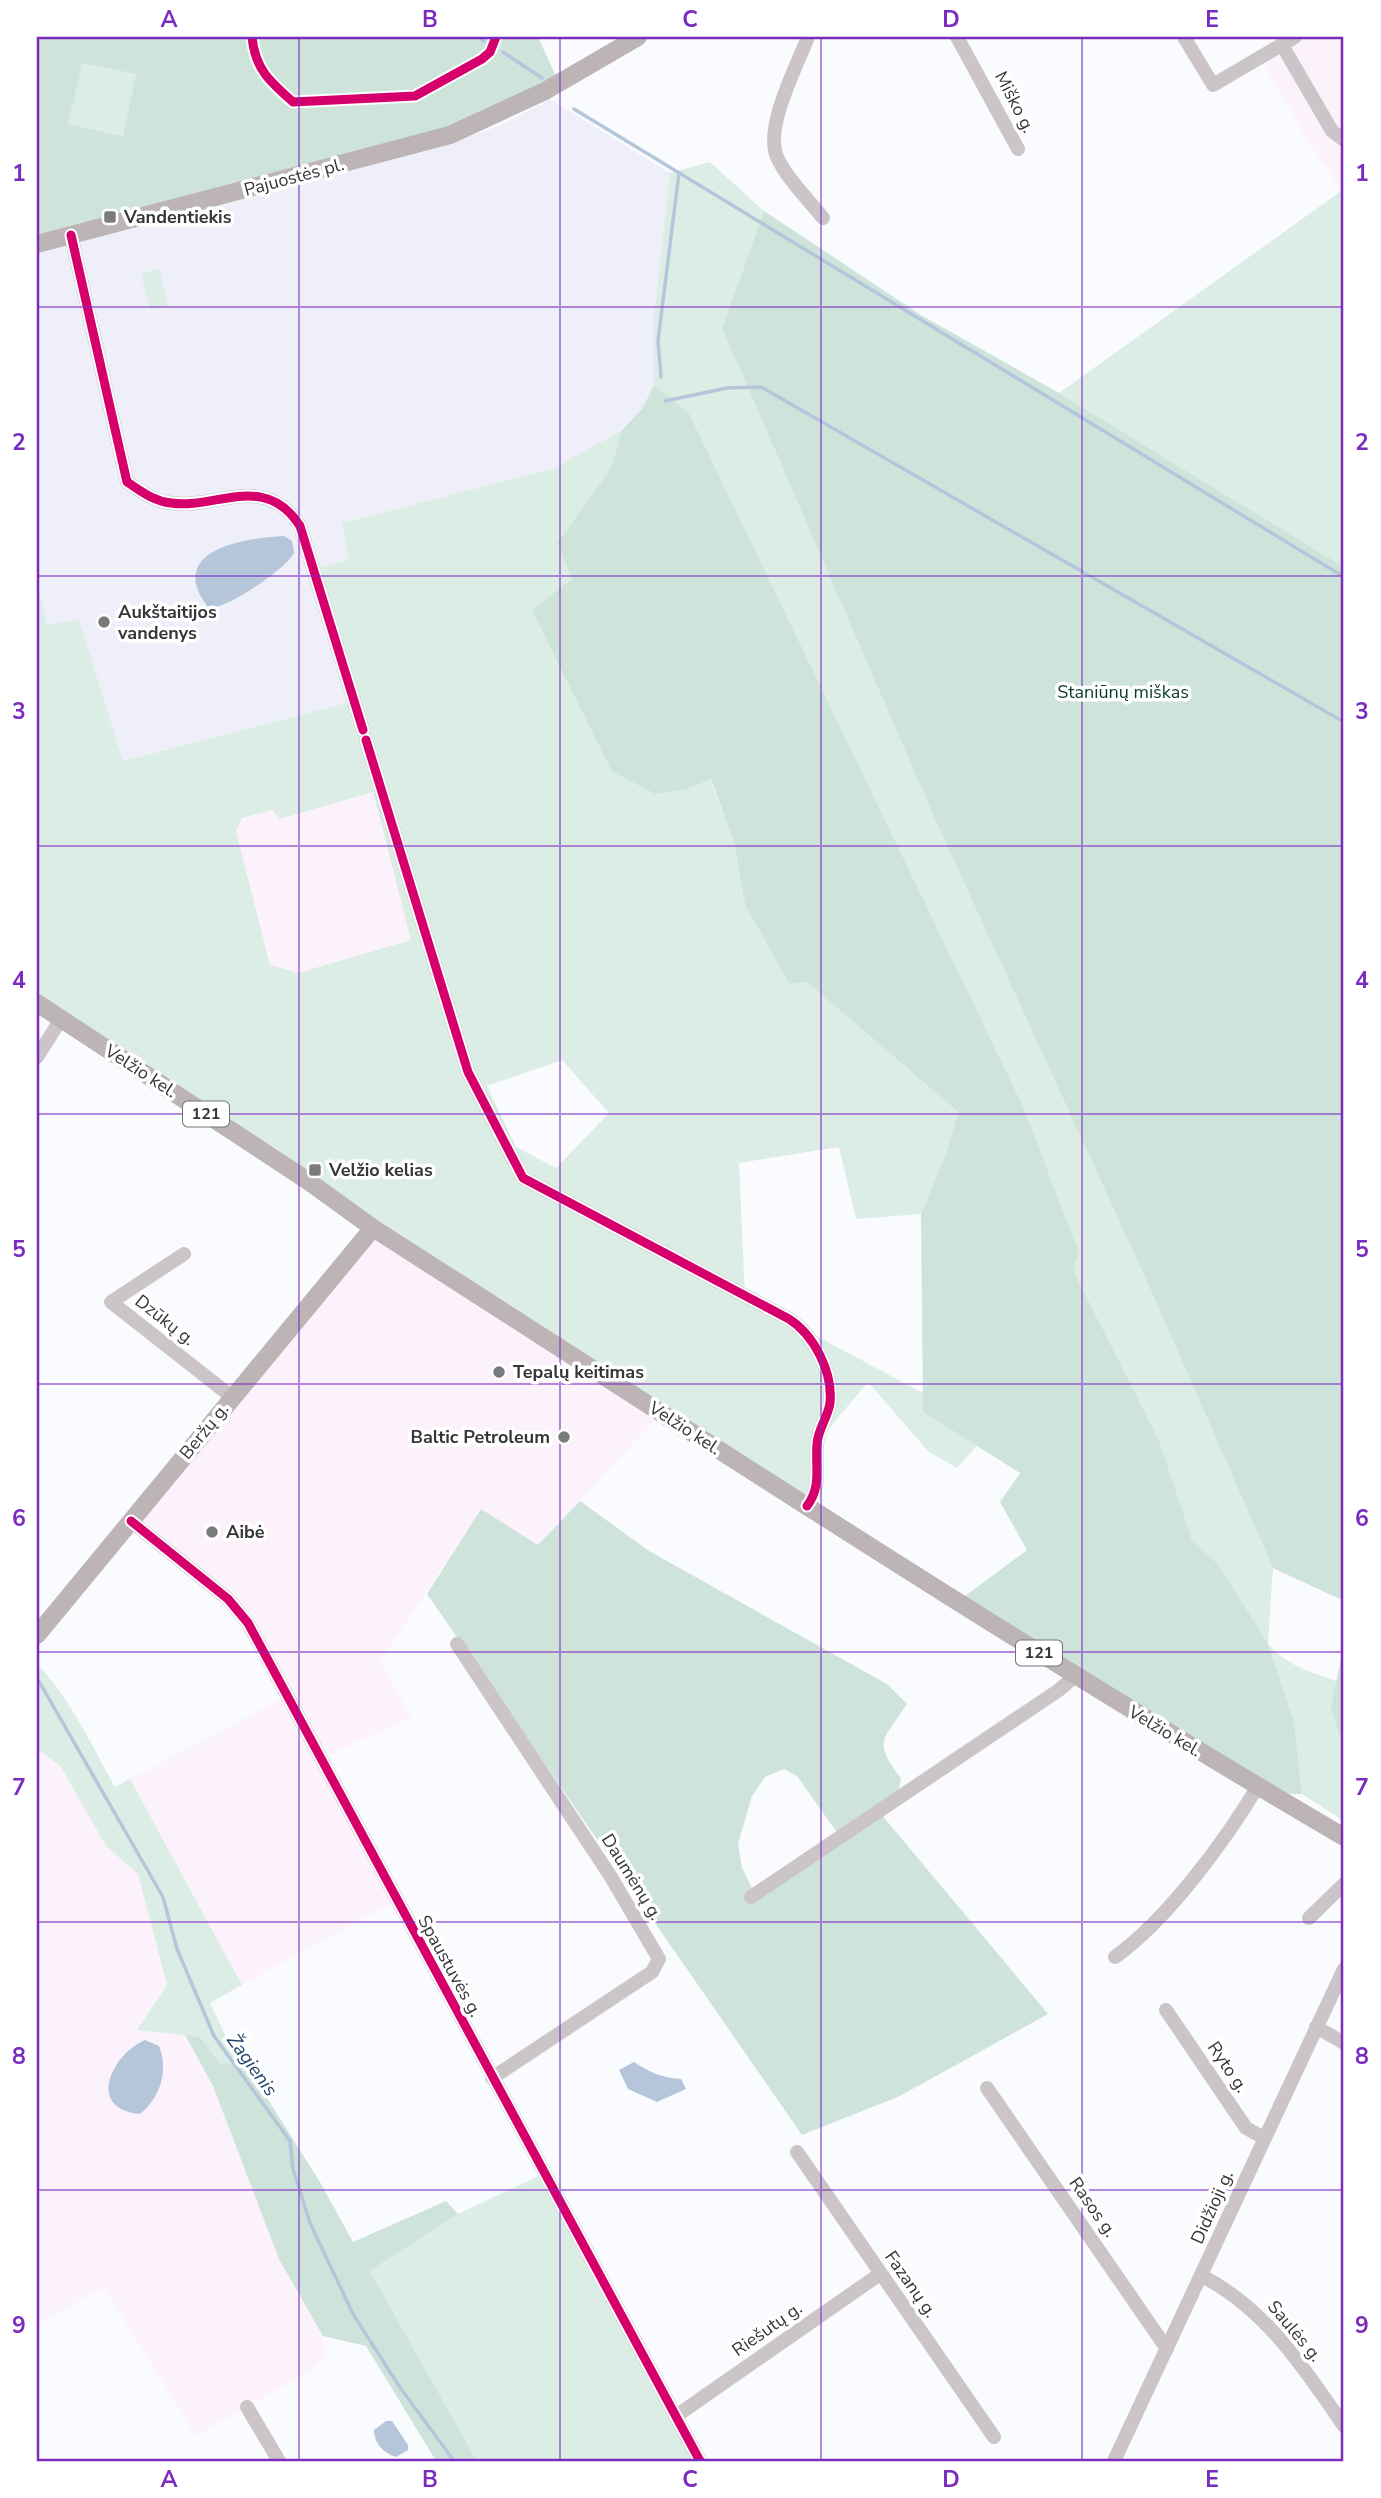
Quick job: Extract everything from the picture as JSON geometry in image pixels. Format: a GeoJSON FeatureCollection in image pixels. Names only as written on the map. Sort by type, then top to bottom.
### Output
{"type":"FeatureCollection","features":[{"type":"Feature","properties":{"kind":"main road","name":"Pajuostės pl."},"geometry":{"type":"LineString","coordinates":[[37,244],[450,135],[484,122],[545,91],[638,37]]}},
{"type":"Feature","properties":{"kind":"main road","name":"Velžio kel."},"geometry":{"type":"LineString","coordinates":[[37,1003],[308,1181],[373,1228],[807,1506],[1075,1676],[1344,1837]]}},
{"type":"Feature","properties":{"kind":"main road","name":"Beržų g."},"geometry":{"type":"LineString","coordinates":[[37,1635],[373,1228]]}},
{"type":"Feature","properties":{"kind":"street"},"geometry":{"type":"LineString","coordinates":[[808,37],[774,126],[774,146],[785,170],[823,218]]}},
{"type":"Feature","properties":{"kind":"street","name":"Miško g."},"geometry":{"type":"LineString","coordinates":[[957,37],[1018,149]]}},
{"type":"Feature","properties":{"kind":"street"},"geometry":{"type":"LineString","coordinates":[[1184,37],[1213,85],[1289,41],[1332,131],[1344,141]]}},
{"type":"Feature","properties":{"kind":"street"},"geometry":{"type":"LineString","coordinates":[[71,235],[127,482],[153,499],[173,504],[232,495],[271,501],[285,508],[300,526],[468,1072],[523,1178],[789,1319],[807,1334],[814,1344],[826,1374],[830,1403],[818,1436],[817,1485],[807,1506]]}},
{"type":"Feature","properties":{"kind":"street"},"geometry":{"type":"LineString","coordinates":[[37,1056],[61,1019]]}},
{"type":"Feature","properties":{"kind":"street","name":"Dzūkų g."},"geometry":{"type":"LineString","coordinates":[[184,1254],[111,1302],[232,1397]]}},
{"type":"Feature","properties":{"kind":"street","name":"Spaustuvės g."},"geometry":{"type":"LineString","coordinates":[[131,1521],[228,1599],[248,1622],[699,2461]]}},
{"type":"Feature","properties":{"kind":"street","name":"Daumėnų g."},"geometry":{"type":"LineString","coordinates":[[457,1644],[611,1877],[659,1959],[652,1972],[492,2078]]}},
{"type":"Feature","properties":{"kind":"street"},"geometry":{"type":"LineString","coordinates":[[751,1897],[1059,1690],[1075,1676]]}},
{"type":"Feature","properties":{"kind":"street"},"geometry":{"type":"LineString","coordinates":[[1115,1957],[1155,1922],[1228,1831],[1258,1786]]}},
{"type":"Feature","properties":{"kind":"street"},"geometry":{"type":"LineString","coordinates":[[1309,1918],[1344,1884]]}},
{"type":"Feature","properties":{"kind":"street","name":"Didžioji g."},"geometry":{"type":"LineString","coordinates":[[1114,2461],[1344,1969]]}},
{"type":"Feature","properties":{"kind":"street","name":"Ryto g."},"geometry":{"type":"LineString","coordinates":[[1166,2010],[1246,2127],[1264,2138]]}},
{"type":"Feature","properties":{"kind":"street"},"geometry":{"type":"LineString","coordinates":[[1316,2027],[1344,2043]]}},
{"type":"Feature","properties":{"kind":"street","name":"Rasos g."},"geometry":{"type":"LineString","coordinates":[[987,2088],[1167,2349]]}},
{"type":"Feature","properties":{"kind":"street","name":"Fazanų g."},"geometry":{"type":"LineString","coordinates":[[797,2152],[994,2437]]}},
{"type":"Feature","properties":{"kind":"street","name":"Riešutų g."},"geometry":{"type":"LineString","coordinates":[[676,2416],[880,2274]]}},
{"type":"Feature","properties":{"kind":"street","name":"Saulės g."},"geometry":{"type":"LineString","coordinates":[[1202,2276],[1225,2288],[1265,2321],[1340,2409],[1344,2426]]}},
{"type":"Feature","properties":{"kind":"street"},"geometry":{"type":"LineString","coordinates":[[247,2407],[279,2461]]}},
{"type":"Feature","properties":{"kind":"shaded area"},"geometry":{"type":"Polygon","coordinates":[[[1288,37],[1344,37],[1344,189],[1341,190],[1310,144],[1259,55],[1288,37]]]}},
{"type":"Feature","properties":{"kind":"shaded area"},"geometry":{"type":"Polygon","coordinates":[[[81,62],[136,74],[123,136],[68,124],[81,62]]]}},
{"type":"Feature","properties":{"kind":"shaded area"},"geometry":{"type":"Polygon","coordinates":[[[550,99],[670,173],[654,316],[654,385],[642,409],[622,430],[552,469],[342,523],[348,560],[314,569],[354,701],[122,761],[79,621],[47,625],[37,582],[37,247],[303,174],[305,183],[436,148],[499,126],[550,99]]]}},
{"type":"Feature","properties":{"kind":"shaded area"},"geometry":{"type":"Polygon","coordinates":[[[710,162],[764,211],[722,328],[933,815],[1148,1284],[1273,1568],[1268,1644],[1291,1663],[1337,1681],[1332,1708],[1344,1748],[1344,1821],[1302,1794],[1294,1722],[1218,1564],[1192,1540],[1159,1440],[1073,1270],[1022,1104],[689,413],[654,385],[654,316],[670,173],[710,162]]]}},
{"type":"Feature","properties":{"kind":"shaded area"},"geometry":{"type":"Polygon","coordinates":[[[1344,189],[1344,567],[1059,393],[1344,189]]]}},
{"type":"Feature","properties":{"kind":"shaded area"},"geometry":{"type":"Polygon","coordinates":[[[159,268],[168,306],[150,310],[141,274],[159,268]]]}},
{"type":"Feature","properties":{"kind":"shaded area"},"geometry":{"type":"Polygon","coordinates":[[[622,430],[611,468],[557,543],[572,579],[584,711],[612,772],[655,794],[684,790],[710,778],[735,846],[745,905],[789,984],[807,982],[958,1112],[947,1151],[921,1214],[856,1219],[839,1147],[739,1163],[745,1298],[923,1393],[923,1412],[977,1446],[957,1468],[929,1452],[868,1382],[814,1446],[815,1482],[804,1495],[37,1003],[37,582],[47,625],[79,620],[123,761],[354,701],[313,569],[348,560],[342,523],[552,469],[622,430]],[[373,792],[280,819],[272,810],[242,818],[236,832],[270,965],[298,973],[411,940],[373,792]],[[562,1060],[487,1086],[516,1147],[556,1168],[609,1113],[562,1060]]]}},
{"type":"Feature","properties":{"kind":"shaded area"},"geometry":{"type":"Polygon","coordinates":[[[373,792],[412,940],[297,973],[270,965],[236,832],[242,818],[272,809],[280,819],[373,792]]]}},
{"type":"Feature","properties":{"kind":"shaded area"},"geometry":{"type":"Polygon","coordinates":[[[373,1228],[657,1418],[538,1545],[481,1510],[380,1661],[411,1717],[316,1761],[393,1902],[242,1985],[130,1779],[291,1694],[251,1620],[141,1524],[219,1413],[373,1228]]]}},
{"type":"Feature","properties":{"kind":"shaded area"},"geometry":{"type":"Polygon","coordinates":[[[37,1664],[70,1707],[115,1787],[130,1779],[242,1985],[210,2003],[229,2043],[245,2063],[221,2066],[200,2037],[137,2030],[167,1985],[138,1874],[106,1846],[61,1767],[37,1748],[37,1664]]]}},
{"type":"Feature","properties":{"kind":"shaded area"},"geometry":{"type":"Polygon","coordinates":[[[37,1748],[61,1767],[106,1846],[138,1874],[167,1985],[138,2030],[185,2035],[213,2086],[279,2259],[323,2336],[325,2356],[315,2368],[196,2436],[104,2288],[37,2324],[37,1748]]]}},
{"type":"Feature","properties":{"kind":"shaded area"},"geometry":{"type":"Polygon","coordinates":[[[539,2176],[694,2461],[477,2461],[370,2271],[458,2214],[539,2176]]]}},
{"type":"Feature","properties":{"kind":"green space"},"geometry":{"type":"Polygon","coordinates":[[[37,37],[538,37],[559,83],[484,122],[37,238],[37,37]],[[82,63],[68,124],[123,136],[136,74],[82,63]]]}},
{"type":"Feature","properties":{"kind":"green space","name":"Staniūnų miškas"},"geometry":{"type":"Polygon","coordinates":[[[764,211],[921,315],[1059,393],[1344,567],[1344,1601],[1273,1568],[1148,1284],[933,815],[722,328],[764,211]]]}},
{"type":"Feature","properties":{"kind":"green space"},"geometry":{"type":"Polygon","coordinates":[[[654,385],[689,413],[1022,1104],[1079,1253],[1073,1270],[1159,1440],[1192,1540],[1218,1564],[1268,1644],[1294,1722],[1302,1794],[1268,1793],[957,1602],[1027,1550],[1000,1502],[1020,1473],[923,1412],[921,1214],[947,1151],[958,1112],[807,982],[789,984],[745,905],[735,846],[711,779],[684,790],[655,794],[612,772],[532,610],[572,579],[557,543],[611,468],[622,430],[642,409],[654,385]]]}},
{"type":"Feature","properties":{"kind":"green space"},"geometry":{"type":"Polygon","coordinates":[[[580,1501],[649,1551],[887,1684],[907,1704],[884,1741],[886,1756],[901,1778],[899,1790],[876,1808],[1048,2014],[900,2096],[802,2135],[427,1594],[481,1509],[538,1545],[580,1501]],[[784,1769],[765,1777],[752,1796],[738,1844],[742,1868],[757,1898],[843,1841],[797,1776],[784,1769]]]}},
{"type":"Feature","properties":{"kind":"green space"},"geometry":{"type":"Polygon","coordinates":[[[1344,1643],[1344,1748],[1331,1708],[1344,1643]]]}},
{"type":"Feature","properties":{"kind":"green space"},"geometry":{"type":"Polygon","coordinates":[[[185,2035],[200,2037],[221,2065],[245,2063],[320,2182],[353,2242],[446,2201],[458,2214],[370,2271],[477,2461],[436,2461],[366,2346],[323,2336],[279,2259],[213,2086],[185,2035]]]}},
{"type":"Feature","properties":{"kind":"water"},"geometry":{"type":"Polygon","coordinates":[[[284,536],[292,541],[294,553],[280,569],[240,597],[208,607],[197,588],[196,573],[202,560],[214,551],[230,545],[284,536]]]}},
{"type":"Feature","properties":{"kind":"water"},"geometry":{"type":"Polygon","coordinates":[[[145,2040],[159,2046],[163,2074],[153,2100],[140,2114],[123,2110],[113,2102],[109,2092],[114,2068],[133,2047],[145,2040]]]}},
{"type":"Feature","properties":{"kind":"water"},"geometry":{"type":"Polygon","coordinates":[[[634,2062],[656,2074],[681,2079],[686,2089],[657,2102],[628,2089],[619,2070],[634,2062]]]}},
{"type":"Feature","properties":{"kind":"water"},"geometry":{"type":"Polygon","coordinates":[[[386,2421],[392,2421],[408,2445],[408,2450],[396,2457],[380,2447],[374,2435],[374,2430],[386,2421]]]}},
{"type":"Feature","properties":{"kind":"waterway"},"geometry":{"type":"LineString","coordinates":[[478,37],[484,41]]}},
{"type":"Feature","properties":{"kind":"waterway"},"geometry":{"type":"LineString","coordinates":[[503,52],[542,78]]}},
{"type":"Feature","properties":{"kind":"waterway"},"geometry":{"type":"LineString","coordinates":[[574,109],[1344,577]]}},
{"type":"Feature","properties":{"kind":"waterway"},"geometry":{"type":"LineString","coordinates":[[661,377],[658,341],[679,173]]}},
{"type":"Feature","properties":{"kind":"waterway"},"geometry":{"type":"LineString","coordinates":[[665,401],[727,388],[761,387],[1344,722]]}},
{"type":"Feature","properties":{"kind":"waterway","name":"Žagienis"},"geometry":{"type":"LineString","coordinates":[[37,1678],[163,1897],[177,1949],[214,2036],[290,2141],[293,2169],[310,2223],[353,2314],[399,2386],[454,2461]]}},
{"type":"Feature","properties":{"kind":"cycle path"},"geometry":{"type":"LineString","coordinates":[[252,37],[256,58],[265,74],[293,102],[415,96],[482,59],[490,52],[496,37]]}},
{"type":"Feature","properties":{"kind":"cycle path"},"geometry":{"type":"LineString","coordinates":[[71,235],[127,482],[165,502],[188,504],[255,496],[271,500],[286,510],[300,526],[363,730]]}},
{"type":"Feature","properties":{"kind":"cycle path"},"geometry":{"type":"LineString","coordinates":[[366,740],[468,1072],[523,1178],[789,1319],[814,1344],[825,1367],[830,1403],[818,1439],[815,1491],[807,1506]]}},
{"type":"Feature","properties":{"kind":"cycle path"},"geometry":{"type":"LineString","coordinates":[[131,1521],[228,1599],[248,1623],[700,2461]]}},
{"type":"Feature","properties":{"kind":"place","name":"Vandentiekis"},"geometry":{"type":"Point","coordinates":[110,217]}},
{"type":"Feature","properties":{"kind":"place","name":"Aukštaitijos vandenys"},"geometry":{"type":"Point","coordinates":[104,622]}},
{"type":"Feature","properties":{"kind":"place","name":"Velžio kelias"},"geometry":{"type":"Point","coordinates":[315,1170]}},
{"type":"Feature","properties":{"kind":"place","name":"Tepalų keitimas"},"geometry":{"type":"Point","coordinates":[499,1372]}},
{"type":"Feature","properties":{"kind":"place","name":"Baltic Petroleum"},"geometry":{"type":"Point","coordinates":[564,1437]}},
{"type":"Feature","properties":{"kind":"place","name":"Aibė"},"geometry":{"type":"Point","coordinates":[212,1532]}}]}
